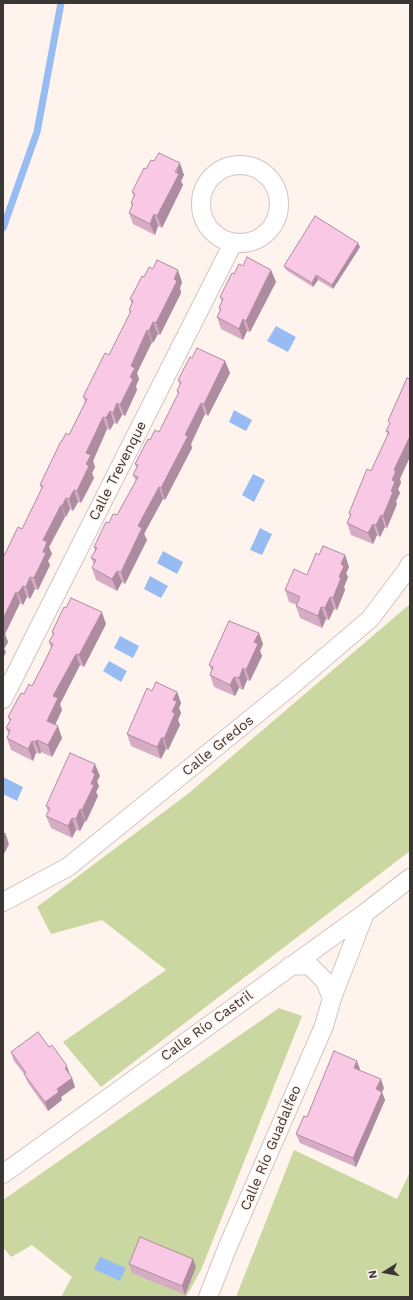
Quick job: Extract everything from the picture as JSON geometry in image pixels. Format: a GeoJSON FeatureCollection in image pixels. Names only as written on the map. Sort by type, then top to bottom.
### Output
{"type":"FeatureCollection","features":[{"type":"Feature","properties":{"kind":"street"},"geometry":{"type":"LineString","coordinates":[[237,165],[249,166],[261,171],[271,180],[277,192],[279,205],[276,218],[270,230],[260,239],[247,243],[233,243],[220,239],[210,230],[200,207],[201,195],[206,184],[214,174],[225,168],[237,165]]}},
{"type":"Feature","properties":{"kind":"street","name":"Calle Trevenque"},"geometry":{"type":"LineString","coordinates":[[3,699],[233,243]]}},
{"type":"Feature","properties":{"kind":"street","name":"Calle Gredos"},"geometry":{"type":"LineString","coordinates":[[3,902],[68,866],[290,687],[370,619],[410,564]]}},
{"type":"Feature","properties":{"kind":"street","name":"Calle Río Castril"},"geometry":{"type":"LineString","coordinates":[[3,1174],[365,913],[410,878]]}},
{"type":"Feature","properties":{"kind":"street","name":"Calle Río Guadalfeo"},"geometry":{"type":"LineString","coordinates":[[208,1297],[228,1246],[324,1026],[332,998],[365,913]]}},
{"type":"Feature","properties":{"kind":"street"},"geometry":{"type":"LineString","coordinates":[[290,966],[309,965],[325,981],[332,998]]}},
{"type":"Feature","properties":{"kind":"green space"},"geometry":{"type":"Polygon","coordinates":[[[410,604],[410,851],[101,1087],[63,1042],[166,970],[102,920],[51,934],[37,907],[189,793],[410,604]]]}},
{"type":"Feature","properties":{"kind":"green space"},"geometry":{"type":"Polygon","coordinates":[[[279,1008],[302,1016],[201,1270],[186,1297],[61,1297],[72,1277],[32,1245],[11,1257],[3,1247],[3,1200],[279,1008]]]}},
{"type":"Feature","properties":{"kind":"green space"},"geometry":{"type":"Polygon","coordinates":[[[294,1150],[397,1199],[410,1172],[410,1297],[236,1297],[294,1150]]]}},
{"type":"Feature","properties":{"kind":"water"},"geometry":{"type":"Polygon","coordinates":[[[276,326],[296,337],[288,352],[267,341],[276,326]]]}},
{"type":"Feature","properties":{"kind":"water"},"geometry":{"type":"Polygon","coordinates":[[[234,410],[252,420],[246,431],[229,422],[234,410]]]}},
{"type":"Feature","properties":{"kind":"water"},"geometry":{"type":"Polygon","coordinates":[[[253,474],[265,480],[254,502],[242,495],[253,474]]]}},
{"type":"Feature","properties":{"kind":"water"},"geometry":{"type":"Polygon","coordinates":[[[260,528],[272,534],[262,555],[250,550],[260,528]]]}},
{"type":"Feature","properties":{"kind":"water"},"geometry":{"type":"Polygon","coordinates":[[[163,551],[183,562],[177,574],[157,563],[163,551]]]}},
{"type":"Feature","properties":{"kind":"water"},"geometry":{"type":"Polygon","coordinates":[[[150,576],[168,586],[161,598],[144,589],[150,576]]]}},
{"type":"Feature","properties":{"kind":"water"},"geometry":{"type":"Polygon","coordinates":[[[120,636],[139,646],[133,658],[114,648],[120,636]]]}},
{"type":"Feature","properties":{"kind":"water"},"geometry":{"type":"Polygon","coordinates":[[[109,661],[127,671],[121,682],[103,671],[109,661]]]}},
{"type":"Feature","properties":{"kind":"water"},"geometry":{"type":"Polygon","coordinates":[[[3,777],[23,787],[17,801],[3,794],[3,777]]]}},
{"type":"Feature","properties":{"kind":"water"},"geometry":{"type":"Polygon","coordinates":[[[100,1257],[126,1268],[120,1281],[94,1269],[100,1257]]]}},
{"type":"Feature","properties":{"kind":"building"},"geometry":{"type":"Polygon","coordinates":[[[159,153],[180,163],[175,172],[179,174],[157,216],[154,214],[150,224],[129,213],[135,194],[132,192],[144,168],[146,169],[151,160],[154,161],[159,153]]]}},
{"type":"Feature","properties":{"kind":"building"},"geometry":{"type":"Polygon","coordinates":[[[315,216],[358,243],[332,285],[316,275],[312,283],[284,266],[315,216]]]}},
{"type":"Feature","properties":{"kind":"building"},"geometry":{"type":"Polygon","coordinates":[[[247,257],[271,270],[246,321],[243,319],[239,329],[217,317],[221,309],[219,308],[223,299],[220,297],[232,273],[234,274],[239,264],[243,266],[247,257]]]}},
{"type":"Feature","properties":{"kind":"building"},"geometry":{"type":"Polygon","coordinates":[[[157,260],[178,270],[174,279],[177,281],[156,323],[153,322],[149,331],[147,330],[131,366],[135,368],[130,377],[133,379],[120,405],[117,403],[113,413],[110,411],[106,418],[103,417],[86,453],[91,455],[86,464],[89,466],[77,491],[74,490],[69,499],[66,498],[62,506],[61,505],[43,540],[47,542],[43,552],[46,553],[34,578],[30,577],[26,587],[23,586],[18,593],[16,592],[3,619],[3,558],[18,527],[22,529],[43,486],[40,485],[61,441],[66,433],[69,435],[87,399],[83,397],[105,353],[109,355],[131,311],[129,310],[133,301],[130,299],[142,276],[144,277],[149,267],[153,269],[157,260]]]}},
{"type":"Feature","properties":{"kind":"building"},"geometry":{"type":"Polygon","coordinates":[[[197,348],[225,361],[204,404],[201,403],[185,435],[188,436],[161,488],[159,487],[138,526],[142,528],[121,572],[117,571],[112,579],[92,568],[96,560],[91,558],[97,548],[94,547],[106,522],[109,523],[113,514],[117,515],[138,477],[133,475],[138,465],[135,464],[148,439],[150,440],[155,430],[159,432],[179,392],[177,391],[181,382],[178,380],[190,357],[192,358],[197,348]]]}},
{"type":"Feature","properties":{"kind":"building"},"geometry":{"type":"Polygon","coordinates":[[[407,378],[410,379],[410,436],[394,470],[396,471],[392,480],[395,482],[391,491],[393,492],[383,516],[381,515],[376,525],[373,524],[368,533],[347,523],[351,514],[349,513],[367,469],[371,471],[389,432],[386,431],[390,423],[388,421],[407,378]]]}},
{"type":"Feature","properties":{"kind":"building"},"geometry":{"type":"Polygon","coordinates":[[[323,546],[345,555],[341,564],[344,566],[339,577],[341,578],[333,598],[330,597],[325,608],[321,607],[318,616],[296,606],[300,597],[285,590],[294,569],[307,575],[316,553],[319,555],[323,546]]]}},
{"type":"Feature","properties":{"kind":"building"},"geometry":{"type":"Polygon","coordinates":[[[71,598],[102,612],[79,655],[76,654],[53,696],[58,698],[47,721],[58,726],[48,745],[37,740],[35,742],[32,741],[28,749],[7,738],[10,730],[6,728],[11,719],[8,717],[21,693],[24,694],[29,684],[32,686],[53,644],[49,642],[54,633],[52,632],[64,607],[66,608],[71,598]]]}},
{"type":"Feature","properties":{"kind":"building"},"geometry":{"type":"Polygon","coordinates":[[[229,621],[259,633],[254,642],[258,644],[246,670],[243,668],[239,678],[234,677],[230,685],[210,675],[213,667],[209,665],[229,621]]]}},
{"type":"Feature","properties":{"kind":"building"},"geometry":{"type":"Polygon","coordinates":[[[156,682],[177,692],[173,700],[177,701],[172,712],[175,713],[164,739],[162,737],[157,747],[127,734],[147,688],[152,691],[156,682]]]}},
{"type":"Feature","properties":{"kind":"building"},"geometry":{"type":"Polygon","coordinates":[[[70,753],[95,764],[92,772],[95,774],[91,784],[94,785],[82,810],[80,809],[76,819],[72,818],[68,826],[46,816],[50,808],[46,806],[70,753]]]}},
{"type":"Feature","properties":{"kind":"building"},"geometry":{"type":"Polygon","coordinates":[[[38,1032],[49,1047],[52,1045],[67,1066],[65,1068],[72,1078],[57,1089],[59,1092],[45,1102],[24,1074],[26,1073],[11,1052],[38,1032]]]}},
{"type":"Feature","properties":{"kind":"building"},"geometry":{"type":"Polygon","coordinates":[[[334,1051],[357,1061],[354,1068],[381,1079],[376,1089],[382,1092],[353,1158],[296,1134],[304,1116],[307,1117],[334,1051]]]}},
{"type":"Feature","properties":{"kind":"building"},"geometry":{"type":"Polygon","coordinates":[[[140,1237],[193,1259],[182,1286],[129,1264],[140,1237]]]}},
{"type":"Feature","properties":{"kind":"waterway"},"geometry":{"type":"LineString","coordinates":[[3,228],[37,132],[61,3]]}}]}
